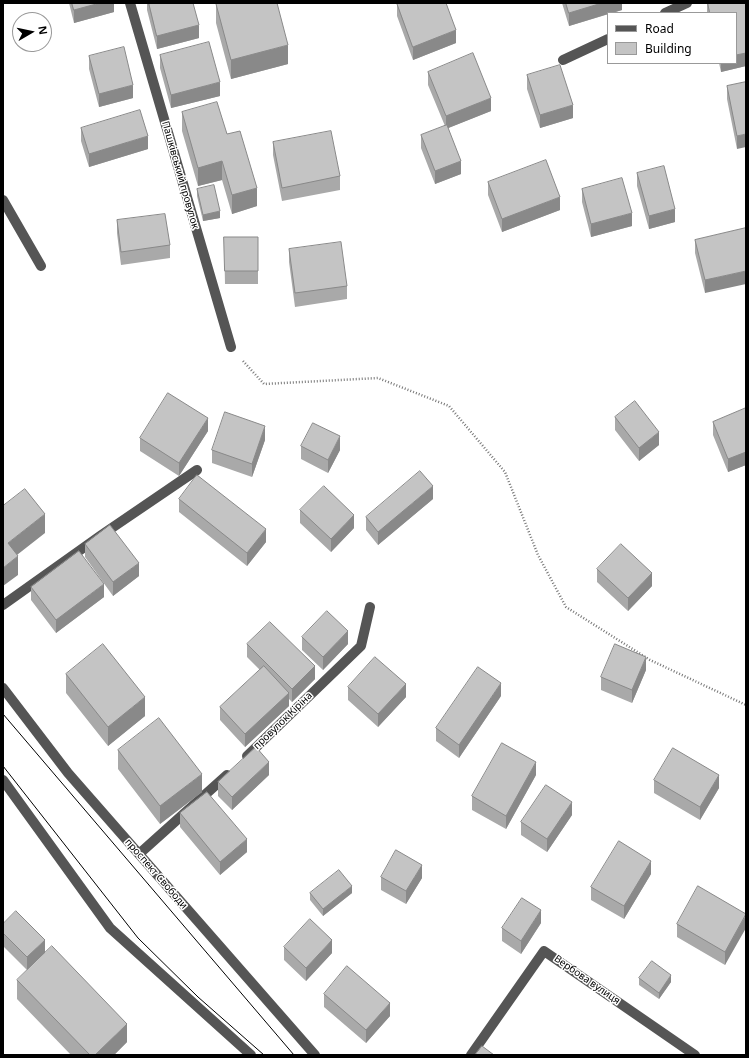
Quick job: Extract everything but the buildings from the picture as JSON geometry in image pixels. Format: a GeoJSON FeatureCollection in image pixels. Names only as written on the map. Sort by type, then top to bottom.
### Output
{"type":"FeatureCollection","features":[{"type":"Feature","properties":{"kind":"street","name":"Пашківський провулок"},"geometry":{"type":"LineString","coordinates":[[130,3],[231,347]]}},
{"type":"Feature","properties":{"kind":"street"},"geometry":{"type":"LineString","coordinates":[[667,12],[687,3]]}},
{"type":"Feature","properties":{"kind":"street"},"geometry":{"type":"LineString","coordinates":[[563,60],[607,40]]}},
{"type":"Feature","properties":{"kind":"street"},"geometry":{"type":"LineString","coordinates":[[3,200],[41,266]]}},
{"type":"Feature","properties":{"kind":"street"},"geometry":{"type":"LineString","coordinates":[[3,605],[100,536],[197,470]]}},
{"type":"Feature","properties":{"kind":"street","name":"провулок Кіріна"},"geometry":{"type":"LineString","coordinates":[[139,854],[239,764],[361,646],[370,607]]}},
{"type":"Feature","properties":{"kind":"street","name":"проспект Свободи"},"geometry":{"type":"LineString","coordinates":[[3,688],[68,773],[315,1055]]}},
{"type":"Feature","properties":{"kind":"street"},"geometry":{"type":"LineString","coordinates":[[3,780],[110,928],[251,1055]]}},
{"type":"Feature","properties":{"kind":"street","name":"Вербова вулиця"},"geometry":{"type":"LineString","coordinates":[[471,1055],[544,950],[695,1055]]}},
{"type":"Feature","properties":{"kind":"path"},"geometry":{"type":"LineString","coordinates":[[231,347],[264,384],[378,378],[448,406],[505,472],[538,555],[566,607],[650,660],[746,705]]}},
{"type":"Feature","properties":{"kind":"tram line"},"geometry":{"type":"LineString","coordinates":[[3,714],[294,1055]]}},
{"type":"Feature","properties":{"kind":"tram line"},"geometry":{"type":"LineString","coordinates":[[3,766],[138,938],[198,997],[264,1055]]}}]}
